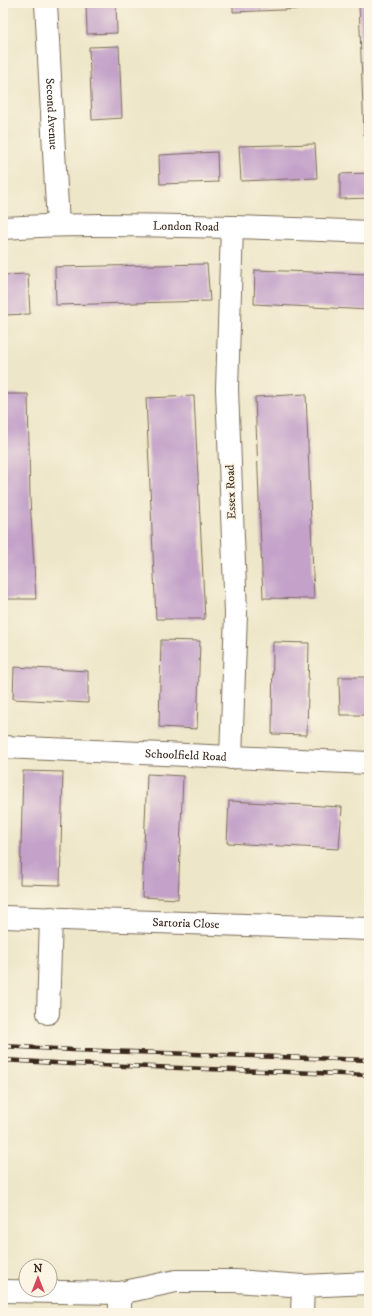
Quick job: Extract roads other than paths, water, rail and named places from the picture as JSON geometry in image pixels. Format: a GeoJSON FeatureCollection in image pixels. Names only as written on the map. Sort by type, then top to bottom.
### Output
{"type":"FeatureCollection","features":[{"type":"Feature","properties":{"kind":"street","name":"Second Avenue"},"geometry":{"type":"LineString","coordinates":[[46,3],[58,225]]}},
{"type":"Feature","properties":{"kind":"street","name":"London Road"},"geometry":{"type":"LineString","coordinates":[[3,228],[115,224],[369,232]]}},
{"type":"Feature","properties":{"kind":"street","name":"Essex Road"},"geometry":{"type":"LineString","coordinates":[[231,758],[236,613],[227,389],[232,227]]}},
{"type":"Feature","properties":{"kind":"street","name":"Schoolfield Road"},"geometry":{"type":"LineString","coordinates":[[3,747],[369,763]]}},
{"type":"Feature","properties":{"kind":"street","name":"Sartoria Close"},"geometry":{"type":"LineString","coordinates":[[3,917],[369,929]]}},
{"type":"Feature","properties":{"kind":"street"},"geometry":{"type":"LineString","coordinates":[[48,1013],[51,918]]}},
{"type":"Feature","properties":{"kind":"street"},"geometry":{"type":"LineString","coordinates":[[3,1291],[120,1303],[176,1281],[236,1281],[303,1286],[369,1283]]}},
{"type":"Feature","properties":{"kind":"street"},"geometry":{"type":"LineString","coordinates":[[302,1313],[303,1286]]}},
{"type":"Feature","properties":{"kind":"railway"},"geometry":{"type":"LineString","coordinates":[[3,1046],[73,1050],[369,1060]]}},
{"type":"Feature","properties":{"kind":"railway"},"geometry":{"type":"LineString","coordinates":[[3,1060],[369,1075]]}}]}
